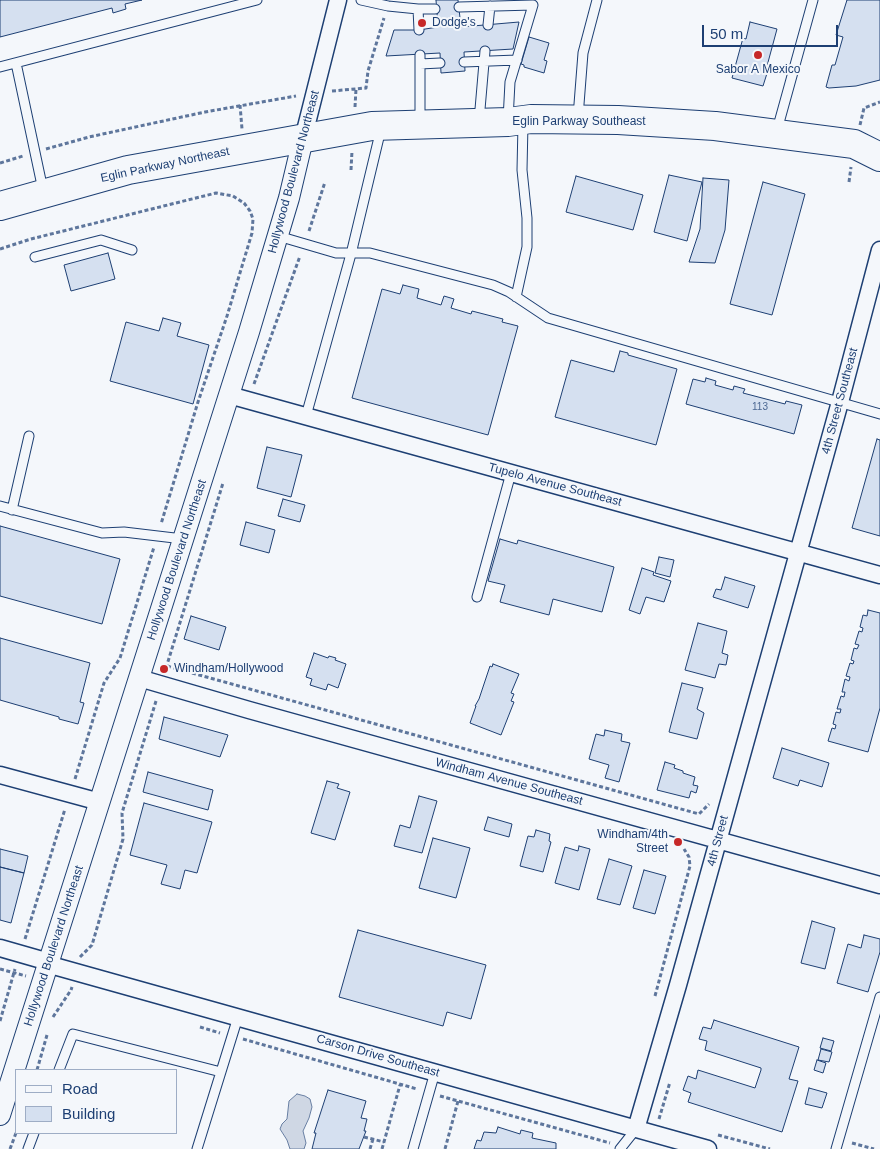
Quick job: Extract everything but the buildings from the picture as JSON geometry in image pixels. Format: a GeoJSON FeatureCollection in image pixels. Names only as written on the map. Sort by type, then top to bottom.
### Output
{"type":"FeatureCollection","features":[{"type":"Feature","properties":{"kind":"highway","name":"Eglin Parkway Southeast"},"geometry":{"type":"LineString","coordinates":[[303,138],[382,126],[480,121],[618,120],[715,126],[867,141],[880,157]]}},
{"type":"Feature","properties":{"kind":"highway","name":"Eglin Parkway Northeast"},"geometry":{"type":"LineString","coordinates":[[0,206],[128,170],[303,138]]}},
{"type":"Feature","properties":{"kind":"street","name":"Hollywood Boulevard Northeast"},"geometry":{"type":"LineString","coordinates":[[0,1115],[278,236],[291,191],[338,0]]}},
{"type":"Feature","properties":{"kind":"street","name":"4th Street Southeast"},"geometry":{"type":"LineString","coordinates":[[798,552],[880,250]]}},
{"type":"Feature","properties":{"kind":"street","name":"Tupelo Avenue Southeast"},"geometry":{"type":"LineString","coordinates":[[229,395],[880,575]]}},
{"type":"Feature","properties":{"kind":"street","name":"4th Street"},"geometry":{"type":"LineString","coordinates":[[636,1129],[678,985],[798,552]]}},
{"type":"Feature","properties":{"kind":"street","name":"Windham Avenue Southeast"},"geometry":{"type":"LineString","coordinates":[[139,678],[880,885]]}},
{"type":"Feature","properties":{"kind":"street"},"geometry":{"type":"LineString","coordinates":[[0,775],[100,802]]}},
{"type":"Feature","properties":{"kind":"street","name":"Carson Drive Southeast"},"geometry":{"type":"LineString","coordinates":[[0,948],[46,971],[54,966],[708,1149]]}},
{"type":"Feature","properties":{"kind":"lane"},"geometry":{"type":"LineString","coordinates":[[0,67],[257,0]]}},
{"type":"Feature","properties":{"kind":"lane"},"geometry":{"type":"LineString","coordinates":[[361,0],[388,6],[435,9]]}},
{"type":"Feature","properties":{"kind":"lane"},"geometry":{"type":"LineString","coordinates":[[578,120],[583,53],[596,0]]}},
{"type":"Feature","properties":{"kind":"lane"},"geometry":{"type":"LineString","coordinates":[[777,133],[813,0]]}},
{"type":"Feature","properties":{"kind":"lane"},"geometry":{"type":"LineString","coordinates":[[459,7],[533,5],[510,82],[527,218],[526,247],[516,297]]}},
{"type":"Feature","properties":{"kind":"lane"},"geometry":{"type":"LineString","coordinates":[[488,25],[490,6]]}},
{"type":"Feature","properties":{"kind":"lane"},"geometry":{"type":"LineString","coordinates":[[418,9],[420,30]]}},
{"type":"Feature","properties":{"kind":"lane"},"geometry":{"type":"LineString","coordinates":[[480,121],[485,50]]}},
{"type":"Feature","properties":{"kind":"lane"},"geometry":{"type":"LineString","coordinates":[[420,124],[420,59],[440,62]]}},
{"type":"Feature","properties":{"kind":"lane"},"geometry":{"type":"LineString","coordinates":[[464,62],[517,60]]}},
{"type":"Feature","properties":{"kind":"lane"},"geometry":{"type":"LineString","coordinates":[[16,63],[44,193]]}},
{"type":"Feature","properties":{"kind":"lane"},"geometry":{"type":"LineString","coordinates":[[306,416],[382,126]]}},
{"type":"Feature","properties":{"kind":"lane"},"geometry":{"type":"LineString","coordinates":[[278,236],[336,254],[370,253],[493,286],[516,297],[548,318],[880,414]]}},
{"type":"Feature","properties":{"kind":"lane"},"geometry":{"type":"LineString","coordinates":[[36,257],[101,240],[132,250]]}},
{"type":"Feature","properties":{"kind":"lane"},"geometry":{"type":"LineString","coordinates":[[12,510],[29,436]]}},
{"type":"Feature","properties":{"kind":"lane"},"geometry":{"type":"LineString","coordinates":[[477,597],[510,473]]}},
{"type":"Feature","properties":{"kind":"lane"},"geometry":{"type":"LineString","coordinates":[[0,506],[102,533],[124,532],[183,540]]}},
{"type":"Feature","properties":{"kind":"lane"},"geometry":{"type":"LineString","coordinates":[[838,1144],[880,997]]}},
{"type":"Feature","properties":{"kind":"lane"},"geometry":{"type":"LineString","coordinates":[[197,1149],[238,1017]]}},
{"type":"Feature","properties":{"kind":"lane"},"geometry":{"type":"LineString","coordinates":[[59,1069],[73,1034],[221,1072]]}},
{"type":"Feature","properties":{"kind":"lane"},"geometry":{"type":"LineString","coordinates":[[413,1149],[435,1072]]}},
{"type":"Feature","properties":{"kind":"lane"},"geometry":{"type":"LineString","coordinates":[[621,1148],[636,1129]]}},
{"type":"Feature","properties":{"kind":"lane"},"geometry":{"type":"LineString","coordinates":[[28,1149],[34,1134]]}},
{"type":"Feature","properties":{"kind":"path"},"geometry":{"type":"LineString","coordinates":[[0,163],[89,137],[205,112],[274,98],[366,88],[376,37],[388,6]]}},
{"type":"Feature","properties":{"kind":"path"},"geometry":{"type":"LineString","coordinates":[[867,141],[864,108],[880,102]]}},
{"type":"Feature","properties":{"kind":"path"},"geometry":{"type":"LineString","coordinates":[[249,400],[325,182]]}},
{"type":"Feature","properties":{"kind":"path"},"geometry":{"type":"LineString","coordinates":[[51,1024],[54,1015],[72,990],[73,972],[79,958],[92,946],[124,839],[122,813],[225,475]]}},
{"type":"Feature","properties":{"kind":"path"},"geometry":{"type":"LineString","coordinates":[[167,666],[699,814],[709,805],[712,796]]}},
{"type":"Feature","properties":{"kind":"path"},"geometry":{"type":"LineString","coordinates":[[156,701],[165,704]]}},
{"type":"Feature","properties":{"kind":"path"},"geometry":{"type":"LineString","coordinates":[[654,1000],[690,866],[689,857],[681,847]]}},
{"type":"Feature","properties":{"kind":"path"},"geometry":{"type":"LineString","coordinates":[[0,969],[46,971],[72,990]]}},
{"type":"Feature","properties":{"kind":"path"},"geometry":{"type":"LineString","coordinates":[[194,1025],[621,1148]]}},
{"type":"Feature","properties":{"kind":"path"},"geometry":{"type":"LineString","coordinates":[[36,1069],[48,1033]]}},
{"type":"Feature","properties":{"kind":"path"},"geometry":{"type":"LineString","coordinates":[[382,1149],[400,1084]]}},
{"type":"Feature","properties":{"kind":"path"},"geometry":{"type":"LineString","coordinates":[[445,1149],[458,1101]]}},
{"type":"Feature","properties":{"kind":"path"},"geometry":{"type":"LineString","coordinates":[[10,1149],[16,1134]]}},
{"type":"Feature","properties":{"kind":"path"},"geometry":{"type":"LineString","coordinates":[[364,1137],[384,1142]]}},
{"type":"Feature","properties":{"kind":"path"},"geometry":{"type":"LineString","coordinates":[[370,1149],[372,1139]]}},
{"type":"Feature","properties":{"kind":"path"},"geometry":{"type":"LineString","coordinates":[[838,1144],[874,1149]]}},
{"type":"Feature","properties":{"kind":"shaded area"},"geometry":{"type":"Polygon","coordinates":[[[297,1094],[310,1099],[312,1107],[303,1131],[306,1143],[304,1149],[290,1149],[280,1129],[287,1119],[289,1101],[297,1094]]]}},
{"type":"Feature","properties":{"kind":"place","name":"Dodge's"},"geometry":{"type":"Point","coordinates":[422,23]}},
{"type":"Feature","properties":{"kind":"place","name":"Sabor A Mexico"},"geometry":{"type":"Point","coordinates":[758,55]}},
{"type":"Feature","properties":{"kind":"place","name":"Windham/Hollywood"},"geometry":{"type":"Point","coordinates":[164,669]}},
{"type":"Feature","properties":{"kind":"place","name":"Windham/4th Street"},"geometry":{"type":"Point","coordinates":[678,842]}}]}
